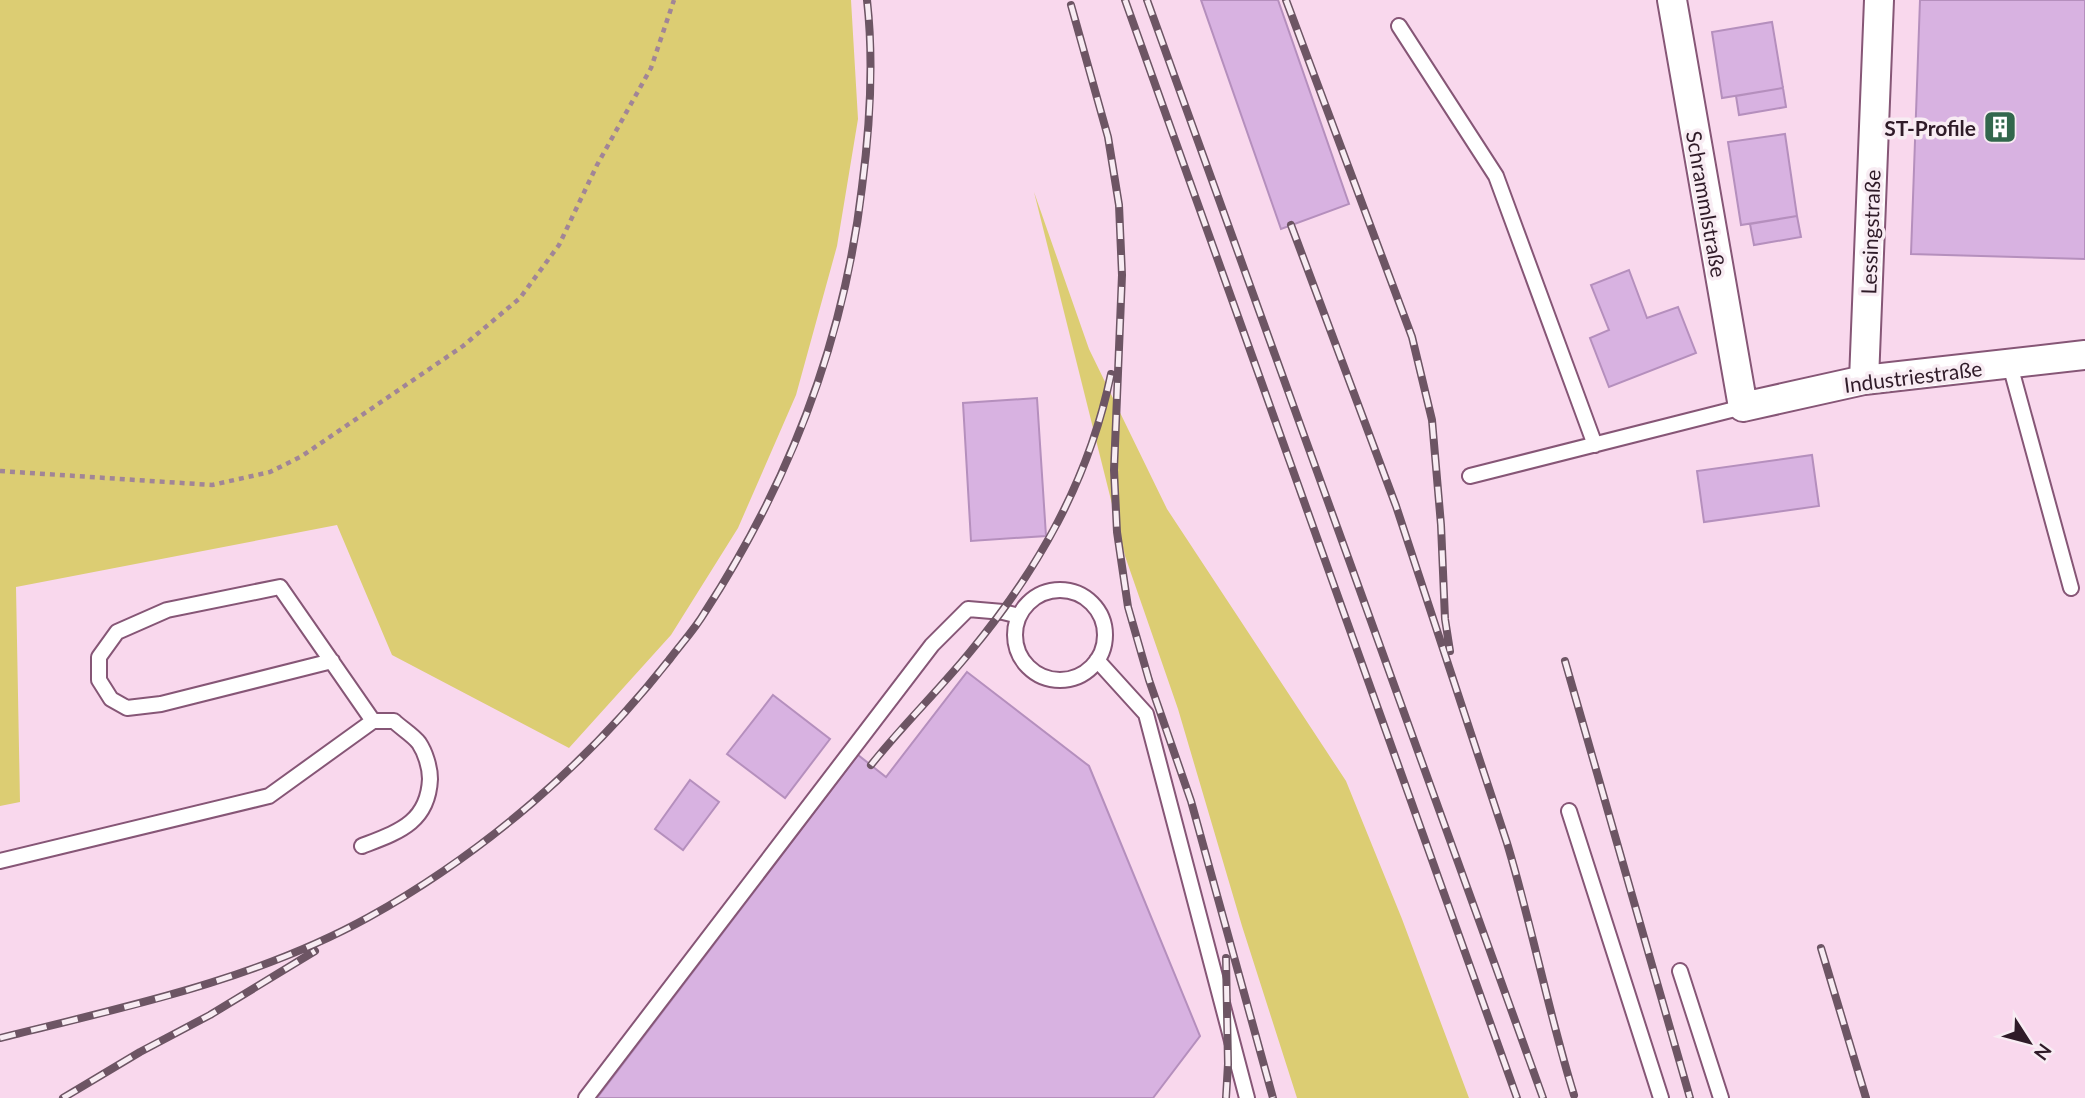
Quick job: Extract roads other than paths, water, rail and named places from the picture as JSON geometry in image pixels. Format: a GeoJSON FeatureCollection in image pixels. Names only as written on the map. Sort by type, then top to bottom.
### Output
{"type":"FeatureCollection","features":[{"type":"Feature","properties":{"kind":"street","name":"Schrammlstraße"},"geometry":{"type":"LineString","coordinates":[[1672,0],[1743,407]]}},
{"type":"Feature","properties":{"kind":"street","name":"Lessingstraße"},"geometry":{"type":"LineString","coordinates":[[1864,380],[1879,0]]}},
{"type":"Feature","properties":{"kind":"street","name":"Industriestraße"},"geometry":{"type":"LineString","coordinates":[[1743,407],[1864,380],[2085,355]]}},
{"type":"Feature","properties":{"kind":"lane"},"geometry":{"type":"LineString","coordinates":[[1399,26],[1496,176],[1595,445]]}},
{"type":"Feature","properties":{"kind":"lane"},"geometry":{"type":"LineString","coordinates":[[2010,365],[2071,589]]}},
{"type":"Feature","properties":{"kind":"lane"},"geometry":{"type":"LineString","coordinates":[[1469,477],[1743,407]]}},
{"type":"Feature","properties":{"kind":"lane"},"geometry":{"type":"LineString","coordinates":[[332,662],[161,704],[127,708],[111,699],[99,680],[99,657],[117,632],[167,610],[280,587],[373,721]]}},
{"type":"Feature","properties":{"kind":"lane"},"geometry":{"type":"LineString","coordinates":[[1060,589],[1082,596],[1099,611],[1104,625],[1105,641],[1097,660],[1080,676],[1051,680],[1037,675],[1025,666],[1017,653],[1014,639],[1015,624],[1019,616],[1032,599],[1045,592],[1060,589]]}},
{"type":"Feature","properties":{"kind":"lane"},"geometry":{"type":"LineString","coordinates":[[586,1098],[932,645],[968,609],[1019,616]]}},
{"type":"Feature","properties":{"kind":"lane"},"geometry":{"type":"LineString","coordinates":[[1097,660],[1146,714],[1247,1098]]}},
{"type":"Feature","properties":{"kind":"lane"},"geometry":{"type":"LineString","coordinates":[[0,861],[269,796],[373,721],[394,721],[419,743],[430,769],[429,799],[413,821],[362,846]]}},
{"type":"Feature","properties":{"kind":"lane"},"geometry":{"type":"LineString","coordinates":[[1569,811],[1661,1098]]}},
{"type":"Feature","properties":{"kind":"lane"},"geometry":{"type":"LineString","coordinates":[[1680,971],[1721,1098]]}},
{"type":"Feature","properties":{"kind":"railway"},"geometry":{"type":"LineString","coordinates":[[0,1038],[142,1003],[235,975],[326,939],[369,917],[412,892],[493,835],[569,770],[638,698],[697,624],[763,512],[809,408],[827,355],[854,244],[865,164],[871,70],[867,0]]}},
{"type":"Feature","properties":{"kind":"railway"},"geometry":{"type":"LineString","coordinates":[[1125,0],[1517,1098]]}},
{"type":"Feature","properties":{"kind":"railway"},"geometry":{"type":"LineString","coordinates":[[1147,0],[1543,1098]]}},
{"type":"Feature","properties":{"kind":"railway"},"geometry":{"type":"LineString","coordinates":[[1286,0],[1412,337],[1432,420],[1441,525],[1445,619],[1450,651]]}},
{"type":"Feature","properties":{"kind":"railway"},"geometry":{"type":"LineString","coordinates":[[1071,5],[1108,137],[1119,205],[1122,275],[1114,470],[1117,532],[1128,607],[1149,680],[1191,801],[1273,1098]]}},
{"type":"Feature","properties":{"kind":"railway"},"geometry":{"type":"LineString","coordinates":[[1291,225],[1396,506],[1507,843],[1574,1095]]}},
{"type":"Feature","properties":{"kind":"railway"},"geometry":{"type":"LineString","coordinates":[[871,765],[995,621],[1039,556],[1075,487],[1089,451],[1111,374]]}},
{"type":"Feature","properties":{"kind":"railway"},"geometry":{"type":"LineString","coordinates":[[1565,661],[1690,1098]]}},
{"type":"Feature","properties":{"kind":"railway"},"geometry":{"type":"LineString","coordinates":[[1821,948],[1866,1098]]}},
{"type":"Feature","properties":{"kind":"railway"},"geometry":{"type":"LineString","coordinates":[[63,1098],[140,1052],[210,1015],[315,951]]}},
{"type":"Feature","properties":{"kind":"railway"},"geometry":{"type":"LineString","coordinates":[[1226,958],[1226,1098]]}},
{"type":"Feature","properties":{"kind":"place","name":"ST-Profile"},"geometry":{"type":"Point","coordinates":[2000,127]}}]}
